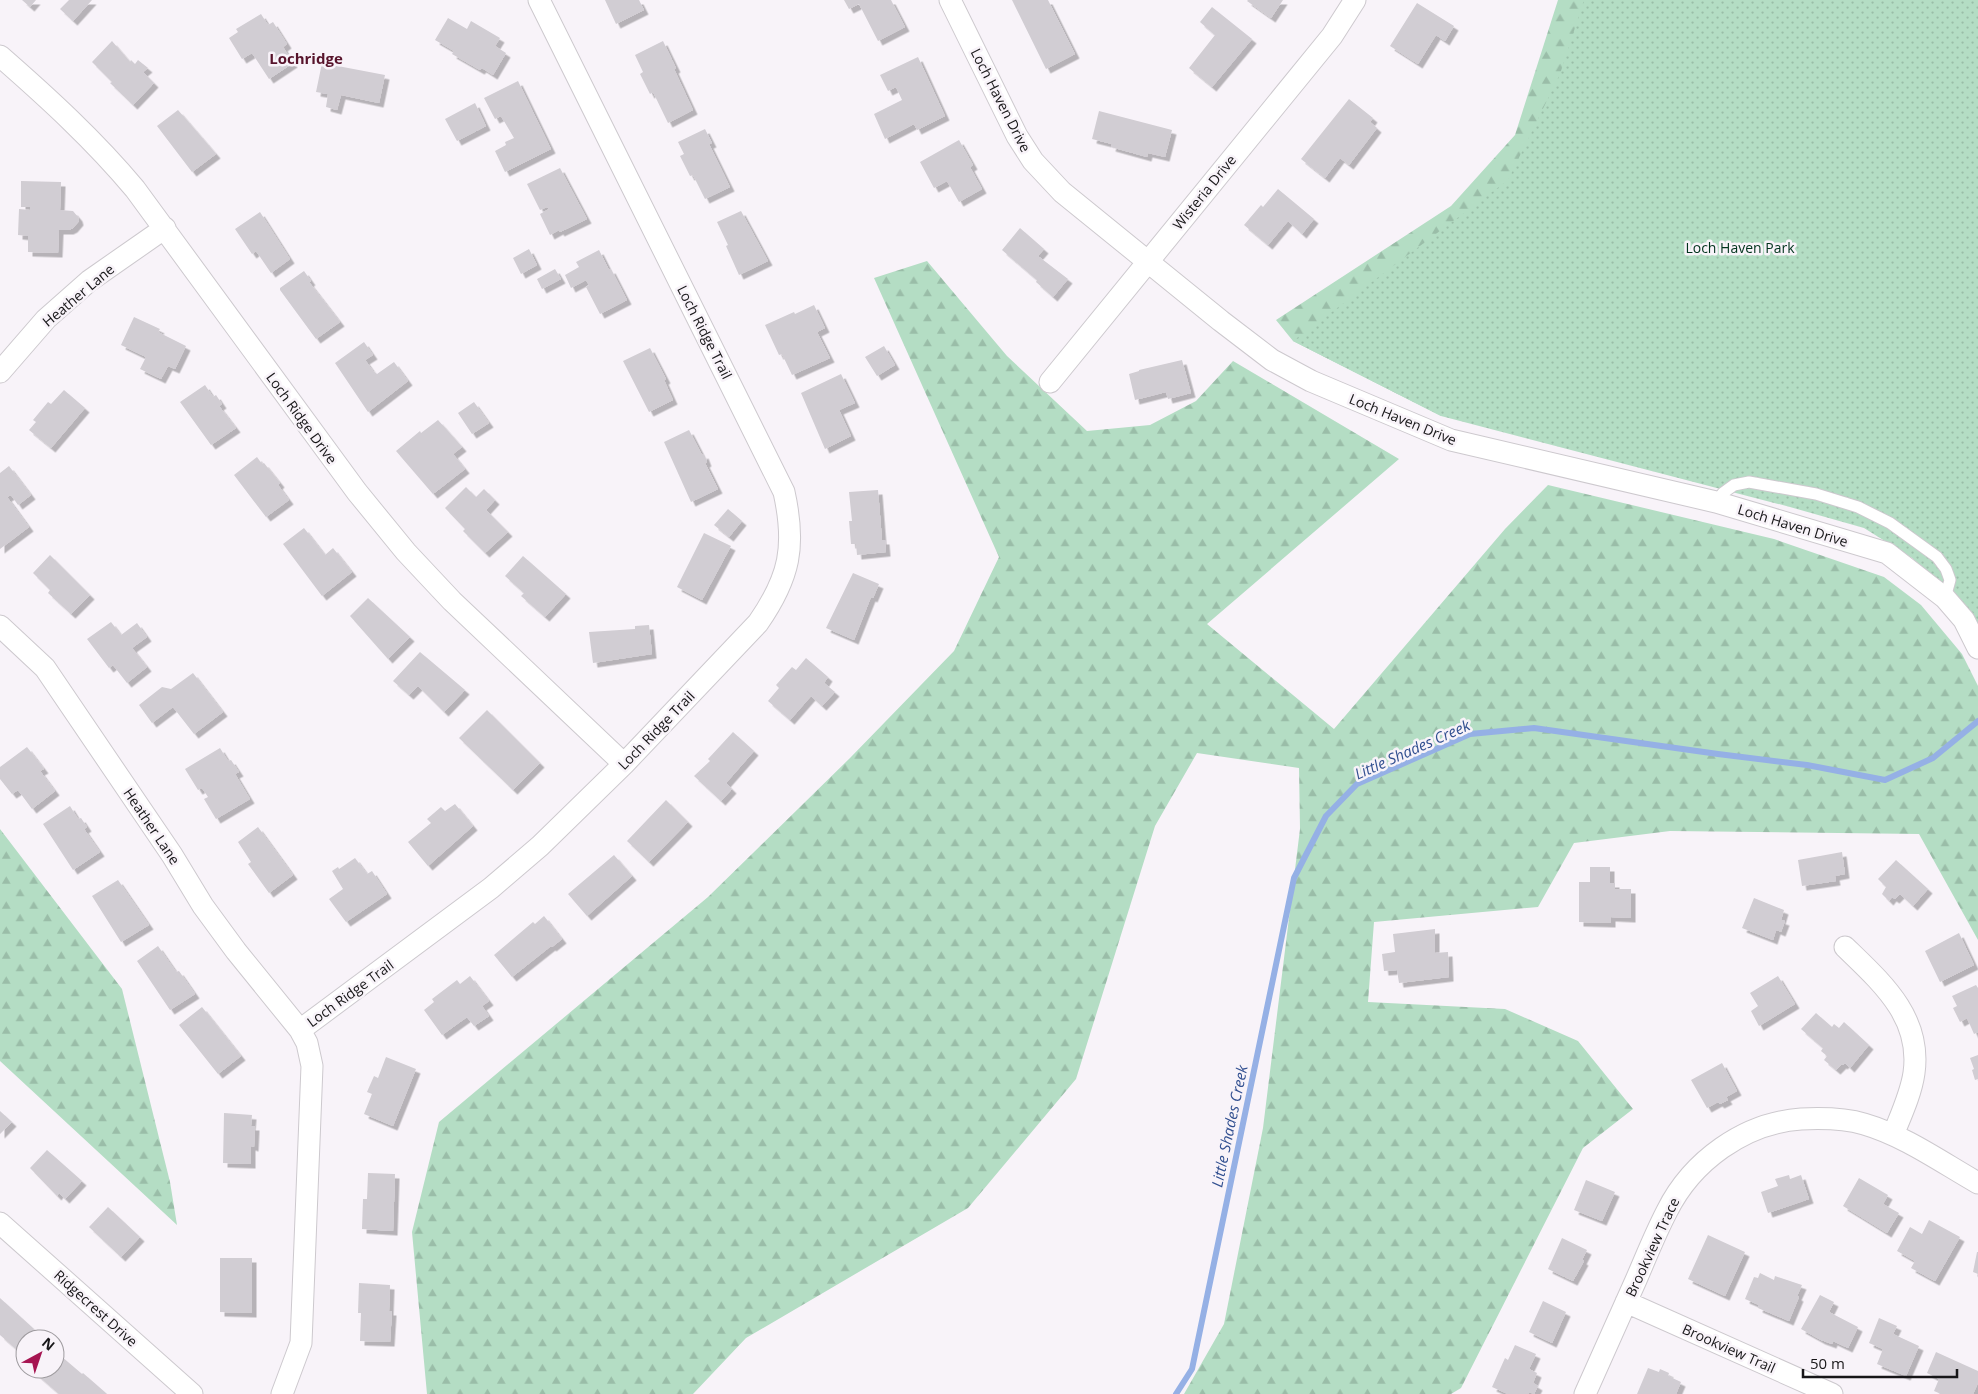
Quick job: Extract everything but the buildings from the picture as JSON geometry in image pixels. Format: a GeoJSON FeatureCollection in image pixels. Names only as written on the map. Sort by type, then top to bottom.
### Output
{"type":"FeatureCollection","features":[{"type":"Feature","properties":{"kind":"street","name":"Loch Ridge Trail"},"geometry":{"type":"LineString","coordinates":[[282,1394],[301,1343],[312,1066],[307,1043],[300,1030],[492,888],[575,814],[758,623],[772,603],[784,577],[788,556],[790,534],[788,514],[784,492],[776,473],[539,0]]}},
{"type":"Feature","properties":{"kind":"street","name":"Loch Haven Drive"},"geometry":{"type":"LineString","coordinates":[[950,0],[1017,136],[1033,161],[1062,192],[1272,360],[1312,381],[1451,440],[1716,502],[1887,553],[1945,598],[1964,620],[1978,648]]}},
{"type":"Feature","properties":{"kind":"street","name":"Wisteria Drive"},"geometry":{"type":"LineString","coordinates":[[1050,382],[1332,36],[1355,0]]}},
{"type":"Feature","properties":{"kind":"street","name":"Loch Ridge Drive"},"geometry":{"type":"LineString","coordinates":[[0,56],[74,122],[109,157],[165,228],[340,470],[406,552],[452,601],[624,764]]}},
{"type":"Feature","properties":{"kind":"street","name":"Heather Lane"},"geometry":{"type":"LineString","coordinates":[[0,372],[46,319],[89,281],[165,228]]}},
{"type":"Feature","properties":{"kind":"street","name":"Heather Lane"},"geometry":{"type":"LineString","coordinates":[[0,626],[45,668],[172,855],[203,906],[236,952],[300,1030]]}},
{"type":"Feature","properties":{"kind":"street"},"geometry":{"type":"LineString","coordinates":[[1844,947],[1886,986],[1900,1007],[1910,1029],[1915,1047],[1914,1073],[1894,1135]]}},
{"type":"Feature","properties":{"kind":"street","name":"Brookview Trace"},"geometry":{"type":"LineString","coordinates":[[1585,1394],[1671,1204],[1694,1172],[1711,1155],[1748,1132],[1788,1120],[1830,1118],[1863,1124],[1894,1135],[1978,1183]]}},
{"type":"Feature","properties":{"kind":"street","name":"Ridgecrest Drive"},"geometry":{"type":"LineString","coordinates":[[0,1223],[192,1394]]}},
{"type":"Feature","properties":{"kind":"street","name":"Brookview Trail"},"geometry":{"type":"LineString","coordinates":[[1626,1302],[1832,1394]]}},
{"type":"Feature","properties":{"kind":"lane"},"geometry":{"type":"LineString","coordinates":[[1716,502],[1723,493],[1734,485],[1749,482],[1816,494],[1858,507],[1890,523],[1937,557],[1946,569],[1950,580],[1945,598]]}},
{"type":"Feature","properties":{"kind":"green space"},"geometry":{"type":"Polygon","coordinates":[[[1558,0],[1637,0],[1577,203],[1441,416],[1293,341],[1276,320],[1451,206],[1515,135],[1558,0]]]}},
{"type":"Feature","properties":{"kind":"green space","name":"Loch Haven Park"},"geometry":{"type":"Polygon","coordinates":[[[1584,0],[1978,0],[1978,628],[1963,604],[1912,558],[1864,528],[1441,416],[1293,341],[1508,180],[1560,74],[1584,0]]]}},
{"type":"Feature","properties":{"kind":"green space"},"geometry":{"type":"Polygon","coordinates":[[[927,261],[1007,356],[1087,431],[1150,425],[1196,401],[1233,361],[1399,459],[1207,624],[1334,729],[1505,529],[1548,485],[1774,539],[1884,577],[1921,605],[1962,654],[1978,686],[1978,940],[1919,834],[1670,831],[1574,843],[1538,907],[1374,922],[1368,1002],[1505,1009],[1578,1041],[1633,1109],[1583,1148],[1461,1388],[1451,1394],[1184,1394],[1224,1324],[1263,1128],[1300,829],[1299,768],[1197,753],[1155,826],[1076,1079],[968,1208],[746,1338],[693,1394],[427,1394],[412,1232],[439,1122],[708,897],[850,758],[954,651],[999,557],[874,278],[927,261]]]}},
{"type":"Feature","properties":{"kind":"green space"},"geometry":{"type":"Polygon","coordinates":[[[0,829],[122,989],[170,1182],[177,1225],[0,1061],[0,829]]]}},
{"type":"Feature","properties":{"kind":"waterway","name":"Little Shades Creek"},"geometry":{"type":"LineString","coordinates":[[1176,1394],[1192,1369],[1294,878],[1326,816],[1357,784],[1470,734],[1534,728],[1807,765],[1885,780],[1933,758],[1978,721]]}},
{"type":"Feature","properties":{"kind":"district","name":"Lochridge"},"geometry":{"type":"Point","coordinates":[306,58]}}]}
